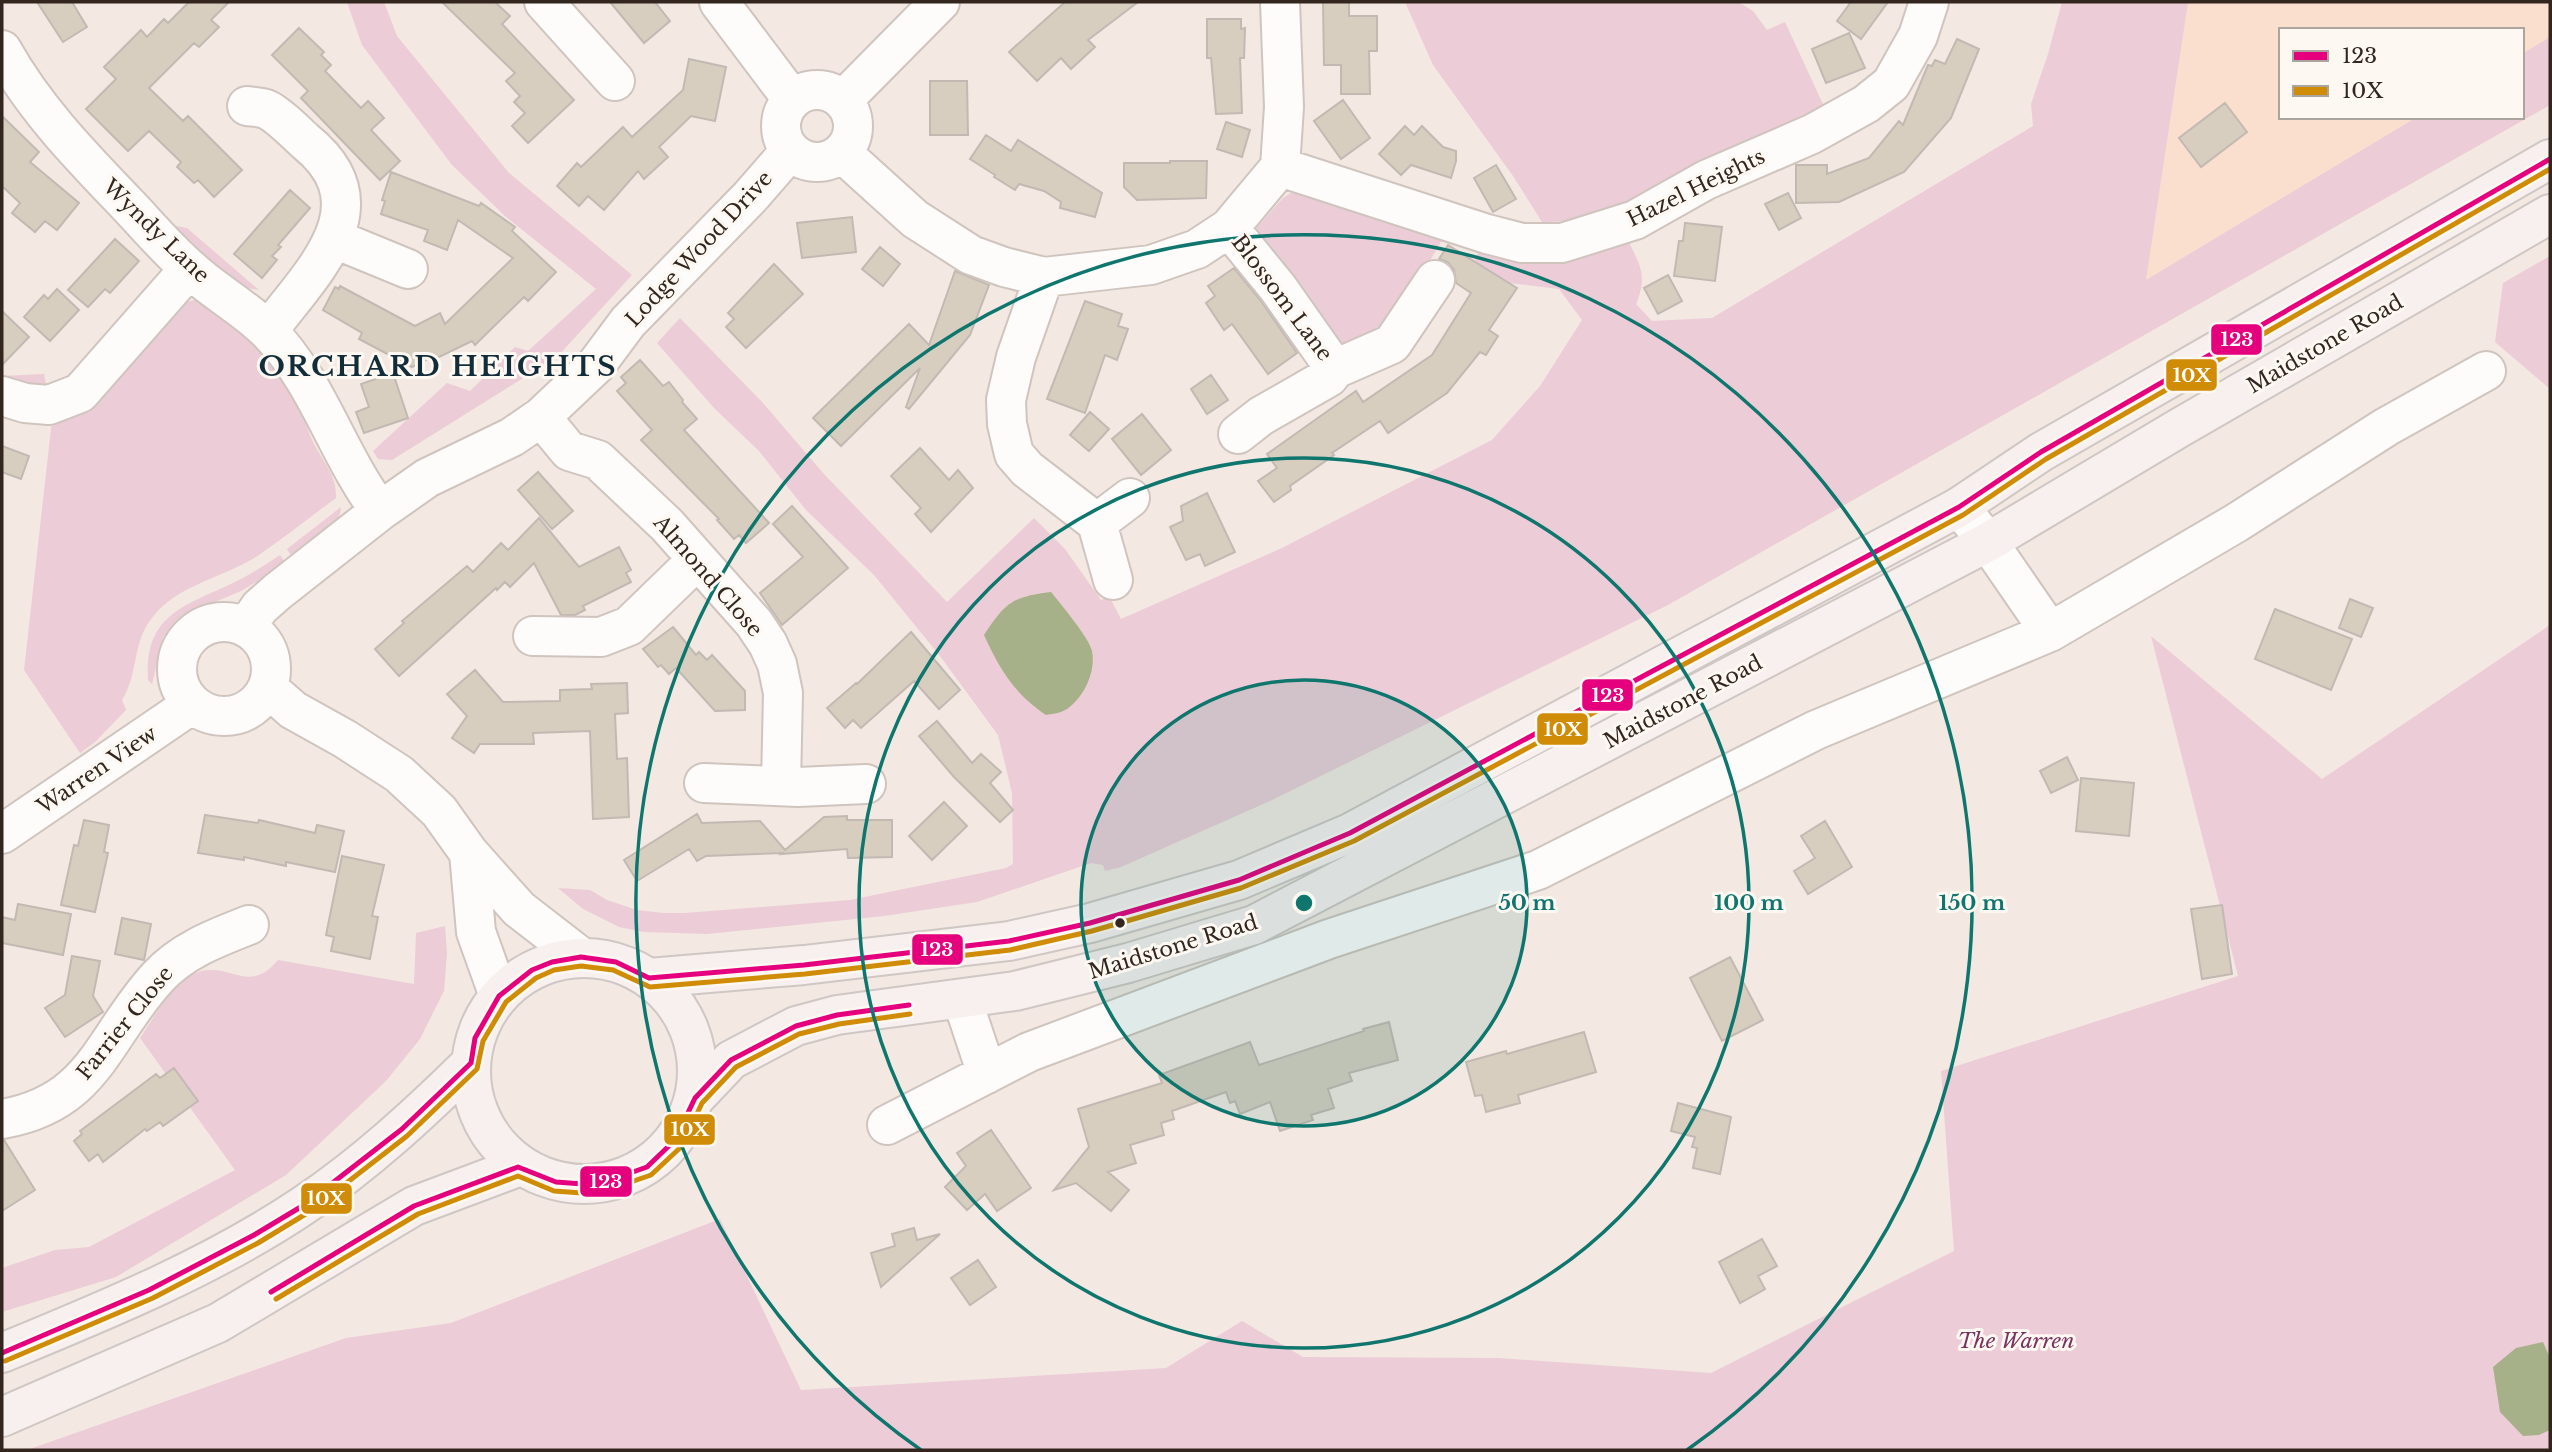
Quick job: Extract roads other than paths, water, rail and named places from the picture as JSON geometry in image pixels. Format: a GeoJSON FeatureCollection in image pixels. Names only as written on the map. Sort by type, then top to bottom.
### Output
{"type":"FeatureCollection","features":[{"type":"Feature","properties":{"kind":"main road","name":"Maidstone Road"},"geometry":{"type":"LineString","coordinates":[[649,978],[804,965],[1009,941],[1090,923],[1239,880],[1350,833],[1959,506],[2041,452],[2550,159]]}},
{"type":"Feature","properties":{"kind":"main road","name":"Maidstone Road"},"geometry":{"type":"LineString","coordinates":[[695,1098],[731,1060],[796,1026],[837,1015],[1015,991],[1115,966],[1254,925],[1988,542],[2179,428],[2550,214]]}},
{"type":"Feature","properties":{"kind":"main road"},"geometry":{"type":"LineString","coordinates":[[581,957],[617,962],[649,978],[681,1012],[696,1050],[695,1098],[675,1140],[646,1167],[596,1185],[556,1182],[518,1167],[489,1134],[474,1102],[471,1063],[475,1038],[499,996],[532,970],[552,962],[581,957]]}},
{"type":"Feature","properties":{"kind":"main road"},"geometry":{"type":"LineString","coordinates":[[2,1353],[149,1290],[254,1235],[303,1205],[402,1129],[471,1063]]}},
{"type":"Feature","properties":{"kind":"main road"},"geometry":{"type":"LineString","coordinates":[[2,1417],[218,1323],[414,1206],[518,1167]]}},
{"type":"Feature","properties":{"kind":"street"},"geometry":{"type":"LineString","coordinates":[[544,2],[615,81]]}},
{"type":"Feature","properties":{"kind":"street"},"geometry":{"type":"LineString","coordinates":[[719,2],[792,99],[817,89],[830,92],[843,100],[851,112],[854,127],[851,141],[842,153]]}},
{"type":"Feature","properties":{"kind":"street"},"geometry":{"type":"LineString","coordinates":[[843,100],[940,2]]}},
{"type":"Feature","properties":{"kind":"street"},"geometry":{"type":"LineString","coordinates":[[1280,2],[1284,107],[1280,167]]}},
{"type":"Feature","properties":{"kind":"street","name":"Hazel Heights"},"geometry":{"type":"LineString","coordinates":[[1280,167],[1487,234],[1522,243],[1562,243],[1635,220],[1706,180],[1812,134],[1866,104],[1891,84],[1909,56],[1929,2]]}},
{"type":"Feature","properties":{"kind":"street","name":"Wyndy Lane"},"geometry":{"type":"LineString","coordinates":[[2,50],[27,92],[52,125],[189,269],[268,331],[303,373],[339,446],[380,512]]}},
{"type":"Feature","properties":{"kind":"street","name":"Lodge Wood Drive"},"geometry":{"type":"LineString","coordinates":[[792,99],[784,109],[780,122],[782,137],[790,151],[801,160],[815,163],[828,162],[842,153]]}},
{"type":"Feature","properties":{"kind":"street"},"geometry":{"type":"LineString","coordinates":[[247,106],[267,110],[331,165],[338,181],[340,201],[335,239],[326,255],[268,331]]}},
{"type":"Feature","properties":{"kind":"street","name":"Lodge Wood Drive"},"geometry":{"type":"LineString","coordinates":[[246,627],[260,607],[277,592],[427,478],[512,436],[541,417],[596,365],[628,322],[750,197],[790,151]]}},
{"type":"Feature","properties":{"kind":"street","name":"Blossom Lane"},"geometry":{"type":"LineString","coordinates":[[842,153],[915,219],[971,255],[1044,277],[1151,265],[1197,249],[1230,228],[1280,167]]}},
{"type":"Feature","properties":{"kind":"street","name":"Blossom Lane"},"geometry":{"type":"LineString","coordinates":[[1230,228],[1278,288],[1335,369]]}},
{"type":"Feature","properties":{"kind":"street"},"geometry":{"type":"LineString","coordinates":[[335,239],[408,269]]}},
{"type":"Feature","properties":{"kind":"street"},"geometry":{"type":"LineString","coordinates":[[2,396],[25,403],[49,405],[80,393],[100,374],[189,269]]}},
{"type":"Feature","properties":{"kind":"street"},"geometry":{"type":"LineString","coordinates":[[1044,277],[1016,357],[1006,400],[1007,425],[1014,454],[1027,468],[1097,523],[1113,580]]}},
{"type":"Feature","properties":{"kind":"street","name":"Blossom Lane"},"geometry":{"type":"LineString","coordinates":[[1238,433],[1261,416],[1329,377],[1335,369],[1392,344],[1435,280]]}},
{"type":"Feature","properties":{"kind":"street"},"geometry":{"type":"LineString","coordinates":[[887,1125],[1029,1052],[1329,939],[1538,870],[1815,730],[2050,632],[2236,523],[2386,427],[2486,371]]}},
{"type":"Feature","properties":{"kind":"street","name":"Almond Close"},"geometry":{"type":"LineString","coordinates":[[541,417],[569,451],[598,460],[667,525],[696,561],[754,623],[778,664],[783,693],[781,785]]}},
{"type":"Feature","properties":{"kind":"street"},"geometry":{"type":"LineString","coordinates":[[1097,523],[1130,498]]}},
{"type":"Feature","properties":{"kind":"street"},"geometry":{"type":"LineString","coordinates":[[1959,506],[1988,542],[2050,632]]}},
{"type":"Feature","properties":{"kind":"street"},"geometry":{"type":"LineString","coordinates":[[533,636],[601,636],[629,626],[696,561]]}},
{"type":"Feature","properties":{"kind":"street"},"geometry":{"type":"LineString","coordinates":[[227,621],[246,627],[259,637],[269,655],[271,671],[268,688],[253,707],[233,716],[212,716],[191,705],[178,686],[177,658],[190,635],[205,624],[227,621]]}},
{"type":"Feature","properties":{"kind":"street"},"geometry":{"type":"LineString","coordinates":[[268,688],[293,710],[399,774],[439,811],[469,853],[519,909],[581,957]]}},
{"type":"Feature","properties":{"kind":"street","name":"Warren View"},"geometry":{"type":"LineString","coordinates":[[2,834],[191,705]]}},
{"type":"Feature","properties":{"kind":"street"},"geometry":{"type":"LineString","coordinates":[[704,783],[798,787],[866,784]]}},
{"type":"Feature","properties":{"kind":"street"},"geometry":{"type":"LineString","coordinates":[[469,853],[477,932],[499,996]]}},
{"type":"Feature","properties":{"kind":"street","name":"Farrier Close"},"geometry":{"type":"LineString","coordinates":[[2,1119],[52,1104],[88,1076],[131,1009],[158,977],[180,957],[213,939],[249,925]]}},
{"type":"Feature","properties":{"kind":"street"},"geometry":{"type":"LineString","coordinates":[[962,999],[987,1074]]}},
{"type":"Feature","properties":{"kind":"district","name":"ORCHARD HEIGHTS"},"geometry":{"type":"Point","coordinates":[438,366]}},
{"type":"Feature","properties":{"kind":"park label","name":"The Warren"},"geometry":{"type":"Point","coordinates":[2016,1341]}}]}
